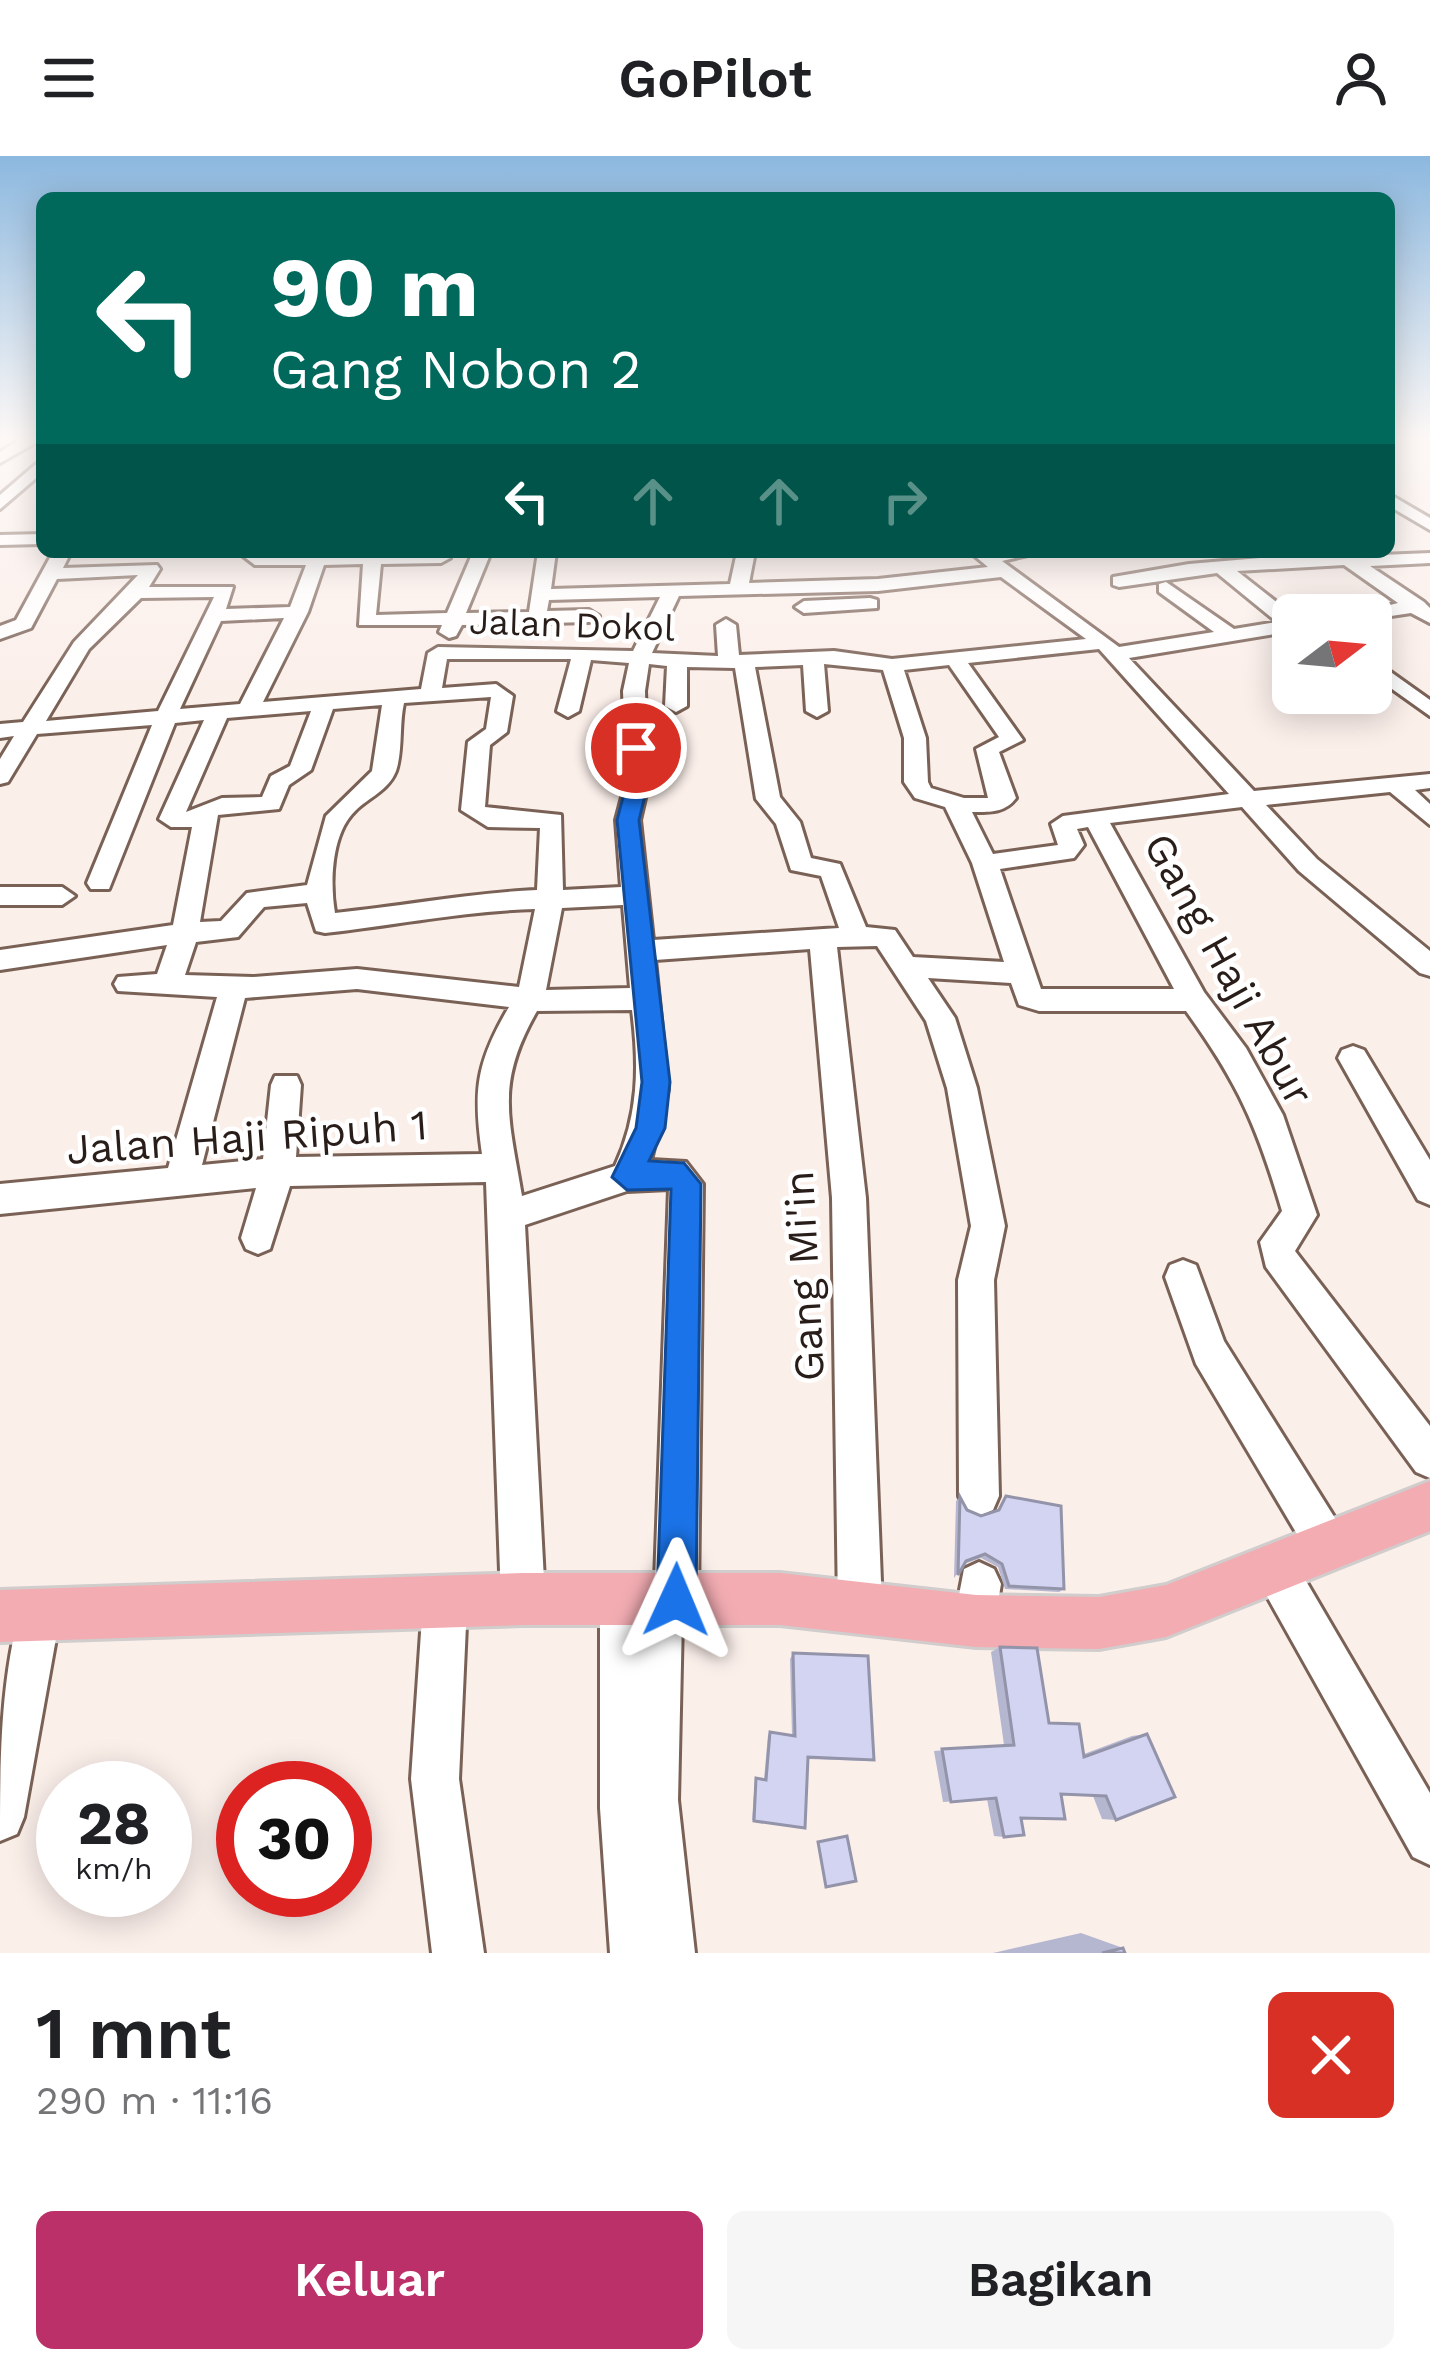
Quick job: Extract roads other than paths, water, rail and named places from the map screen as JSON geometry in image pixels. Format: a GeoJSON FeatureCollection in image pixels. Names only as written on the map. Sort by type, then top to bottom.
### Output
{"type":"FeatureCollection","features":[{"type":"Feature","properties":{"kind":"main road"},"geometry":{"type":"LineString","coordinates":[[19,1616],[523,1599],[780,1599],[860,1607],[978,1602],[1135,1620],[1430,1506]]}},
{"type":"Feature","properties":{"kind":"street"},"geometry":{"type":"LineString","coordinates":[[3,545],[36,540]]}},
{"type":"Feature","properties":{"kind":"street"},"geometry":{"type":"LineString","coordinates":[[1,638],[24,624],[59,558]]}},
{"type":"Feature","properties":{"kind":"street"},"geometry":{"type":"LineString","coordinates":[[253,558],[338,558]]}},
{"type":"Feature","properties":{"kind":"street"},"geometry":{"type":"LineString","coordinates":[[372,558],[366,621],[458,617],[673,590],[878,585],[1003,571]]}},
{"type":"Feature","properties":{"kind":"street"},"geometry":{"type":"LineString","coordinates":[[438,653],[458,617],[480,558]]}},
{"type":"Feature","properties":{"kind":"street"},"geometry":{"type":"LineString","coordinates":[[528,651],[546,558]]}},
{"type":"Feature","properties":{"kind":"street"},"geometry":{"type":"LineString","coordinates":[[740,585],[745,558]]}},
{"type":"Feature","properties":{"kind":"street"},"geometry":{"type":"LineString","coordinates":[[987,558],[1110,648],[1322,878],[1427,962]]}},
{"type":"Feature","properties":{"kind":"street"},"geometry":{"type":"LineString","coordinates":[[1347,558],[1424,612]]}},
{"type":"Feature","properties":{"kind":"street"},"geometry":{"type":"LineString","coordinates":[[1119,581],[1189,568],[1430,558]]}},
{"type":"Feature","properties":{"kind":"street"},"geometry":{"type":"LineString","coordinates":[[248,711],[298,612],[316,560]]}},
{"type":"Feature","properties":{"kind":"street"},"geometry":{"type":"LineString","coordinates":[[0,777],[82,646],[136,593],[148,567],[52,574]]}},
{"type":"Feature","properties":{"kind":"street"},"geometry":{"type":"LineString","coordinates":[[1223,569],[1272,608]]}},
{"type":"Feature","properties":{"kind":"street"},"geometry":{"type":"LineString","coordinates":[[804,608],[1025,586]]}},
{"type":"Feature","properties":{"kind":"street"},"geometry":{"type":"LineString","coordinates":[[1166,588],[1230,635]]}},
{"type":"Feature","properties":{"kind":"street"},"geometry":{"type":"LineString","coordinates":[[100,883],[167,718],[226,590],[136,593]]}},
{"type":"Feature","properties":{"kind":"street"},"geometry":{"type":"LineString","coordinates":[[627,1177],[650,1128],[656,1082],[628,820],[642,763],[634,726],[640,657],[673,590]]}},
{"type":"Feature","properties":{"kind":"street"},"geometry":{"type":"LineString","coordinates":[[536,607],[590,616]]}},
{"type":"Feature","properties":{"kind":"street"},"geometry":{"type":"LineString","coordinates":[[216,615],[298,612]]}},
{"type":"Feature","properties":{"kind":"street"},"geometry":{"type":"LineString","coordinates":[[1392,614],[1424,612]]}},
{"type":"Feature","properties":{"kind":"street"},"geometry":{"type":"LineString","coordinates":[[726,625],[736,662]]}},
{"type":"Feature","properties":{"kind":"street","name":"Jalan Dokol"},"geometry":{"type":"LineString","coordinates":[[430,695],[438,653],[528,651],[676,661],[813,658],[892,664],[1110,648],[1272,628]]}},
{"type":"Feature","properties":{"kind":"street"},"geometry":{"type":"LineString","coordinates":[[568,711],[584,653]]}},
{"type":"Feature","properties":{"kind":"street"},"geometry":{"type":"LineString","coordinates":[[813,658],[817,711]]}},
{"type":"Feature","properties":{"kind":"street"},"geometry":{"type":"LineString","coordinates":[[956,660],[1012,740],[986,749],[1004,798],[993,805],[957,806]]}},
{"type":"Feature","properties":{"kind":"street"},"geometry":{"type":"LineString","coordinates":[[676,661],[676,706]]}},
{"type":"Feature","properties":{"kind":"street","name":"Gang Mi'in"},"geometry":{"type":"LineString","coordinates":[[736,662],[768,799],[788,821],[800,864],[831,870],[840,939],[860,1607]]}},
{"type":"Feature","properties":{"kind":"street"},"geometry":{"type":"LineString","coordinates":[[892,664],[915,738],[916,782],[922,793],[952,799],[957,806],[985,863],[1029,997],[1194,1000]]}},
{"type":"Feature","properties":{"kind":"street"},"geometry":{"type":"LineString","coordinates":[[1392,678],[1424,700]]}},
{"type":"Feature","properties":{"kind":"street"},"geometry":{"type":"LineString","coordinates":[[0,731],[500,692],[495,735],[479,742],[473,810],[488,819],[552,820],[550,899],[531,996],[492,1072],[490,1100],[508,1216],[523,1599]]}},
{"type":"Feature","properties":{"kind":"street"},"geometry":{"type":"LineString","coordinates":[[395,698],[386,726],[385,769],[377,784],[339,813],[318,893],[325,924],[448,910],[466,902],[633,896]]}},
{"type":"Feature","properties":{"kind":"street"},"geometry":{"type":"LineString","coordinates":[[168,985],[185,932],[204,820],[216,806],[271,804],[279,781],[301,770],[324,705]]}},
{"type":"Feature","properties":{"kind":"street"},"geometry":{"type":"LineString","coordinates":[[204,820],[171,819],[218,714]]}},
{"type":"Feature","properties":{"kind":"street"},"geometry":{"type":"LineString","coordinates":[[985,863],[1065,852],[1080,822],[1250,798],[1430,781]]}},
{"type":"Feature","properties":{"kind":"street"},"geometry":{"type":"LineString","coordinates":[[1396,784],[1430,817]]}},
{"type":"Feature","properties":{"kind":"street","name":"Gang Haji Abur"},"geometry":{"type":"LineString","coordinates":[[1080,822],[1235,1056],[1273,1124],[1300,1216],[1277,1241],[1278,1256],[1430,1458]]}},
{"type":"Feature","properties":{"kind":"street"},"geometry":{"type":"LineString","coordinates":[[0,960],[185,932],[228,930],[256,898],[318,893]]}},
{"type":"Feature","properties":{"kind":"street"},"geometry":{"type":"LineString","coordinates":[[0,896],[62,896]]}},
{"type":"Feature","properties":{"kind":"street"},"geometry":{"type":"LineString","coordinates":[[640,951],[889,939],[940,1018],[962,1088],[988,1226],[976,1280],[979,1496]]}},
{"type":"Feature","properties":{"kind":"street"},"geometry":{"type":"LineString","coordinates":[[908,967],[1022,974]]}},
{"type":"Feature","properties":{"kind":"street"},"geometry":{"type":"LineString","coordinates":[[128,984],[233,986],[357,979],[586,1004],[645,998]]}},
{"type":"Feature","properties":{"kind":"street"},"geometry":{"type":"LineString","coordinates":[[181,1182],[233,986]]}},
{"type":"Feature","properties":{"kind":"street"},"geometry":{"type":"LineString","coordinates":[[1353,1058],[1430,1190]]}},
{"type":"Feature","properties":{"kind":"street"},"geometry":{"type":"LineString","coordinates":[[258,1238],[278,1172],[286,1084]]}},
{"type":"Feature","properties":{"kind":"street","name":"Jalan Haji Ripuh 1"},"geometry":{"type":"LineString","coordinates":[[0,1199],[278,1172],[500,1168]]}},
{"type":"Feature","properties":{"kind":"street"},"geometry":{"type":"LineString","coordinates":[[508,1216],[627,1177],[674,1172],[686,1184],[653,1600],[624,1808],[636,1953]]}},
{"type":"Feature","properties":{"kind":"street"},"geometry":{"type":"LineString","coordinates":[[1183,1277],[1209,1351],[1328,1546]]}},
{"type":"Feature","properties":{"kind":"street"},"geometry":{"type":"LineString","coordinates":[[1274,1567],[1430,1840]]}},
{"type":"Feature","properties":{"kind":"street"},"geometry":{"type":"LineString","coordinates":[[653,1600],[654,1800],[669,1953]]}},
{"type":"Feature","properties":{"kind":"street"},"geometry":{"type":"LineString","coordinates":[[445,1604],[435,1779],[458,1953]]}},
{"type":"Feature","properties":{"kind":"street"},"geometry":{"type":"LineString","coordinates":[[0,1817],[19,1616]]}}]}
